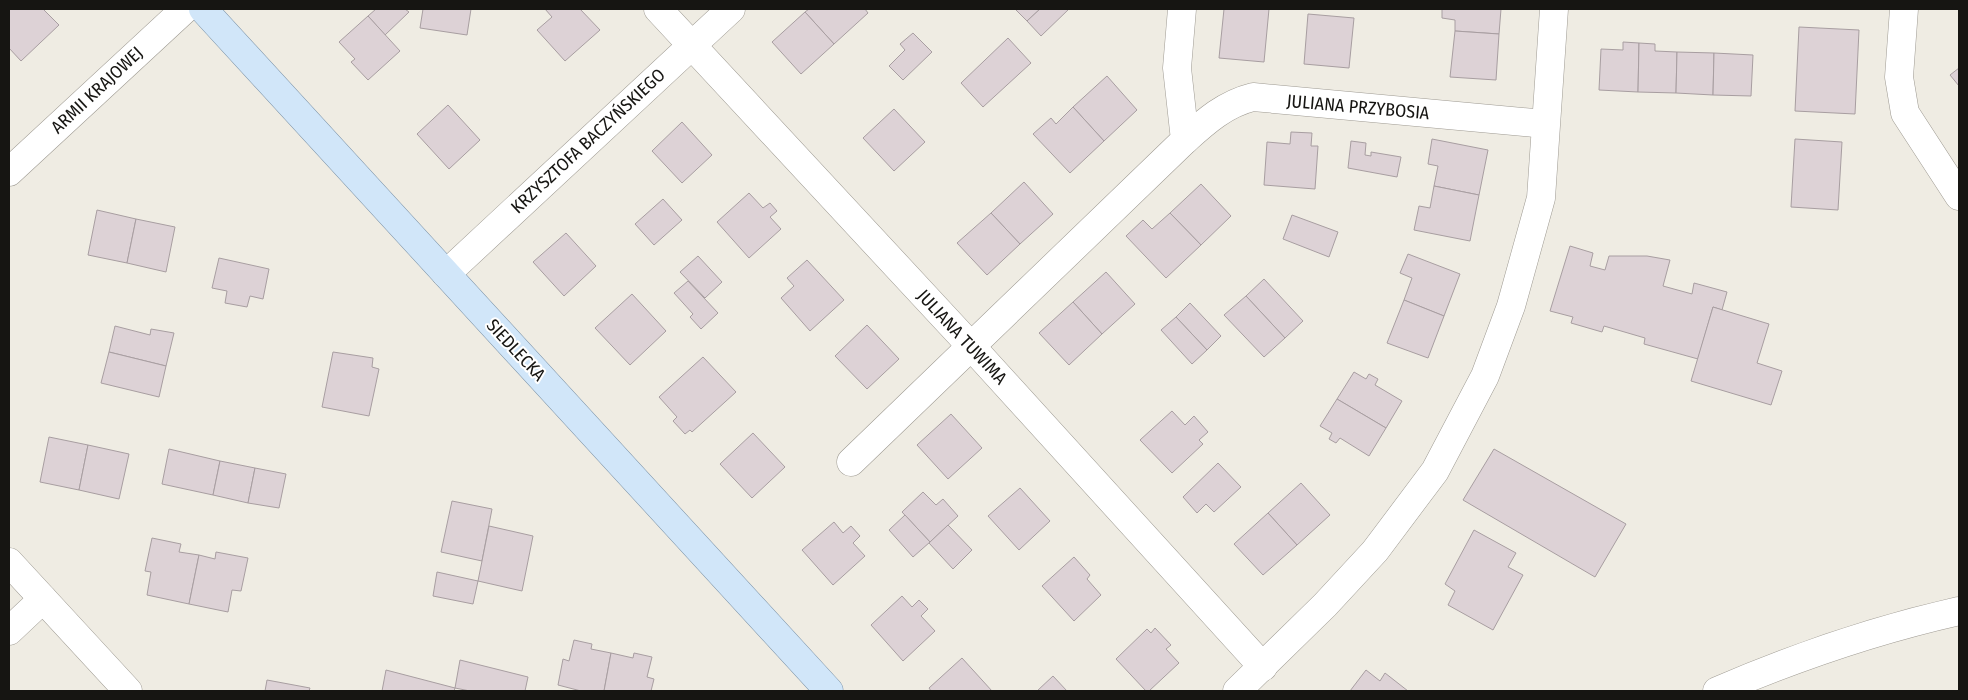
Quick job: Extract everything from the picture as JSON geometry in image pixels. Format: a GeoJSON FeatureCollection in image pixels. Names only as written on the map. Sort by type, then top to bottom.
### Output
{"type":"FeatureCollection","features":[{"type":"Feature","properties":{"kind":"main road","name":"SIEDLECKA"},"geometry":{"type":"LineString","coordinates":[[203,9],[830,691]]}},
{"type":"Feature","properties":{"kind":"street","name":"ARMII KRAJOWEJ"},"geometry":{"type":"LineString","coordinates":[[9,172],[185,9]]}},
{"type":"Feature","properties":{"kind":"street","name":"JULIANA TUWIMA"},"geometry":{"type":"LineString","coordinates":[[658,9],[970,345],[1263,666]]}},
{"type":"Feature","properties":{"kind":"street","name":"KRZYSZTOFA BACZYŃSKIEGO"},"geometry":{"type":"LineString","coordinates":[[446,274],[731,9]]}},
{"type":"Feature","properties":{"kind":"street"},"geometry":{"type":"LineString","coordinates":[[1182,9],[1177,68],[1185,140]]}},
{"type":"Feature","properties":{"kind":"street"},"geometry":{"type":"LineString","coordinates":[[1237,691],[1375,551],[1435,471],[1485,376],[1511,306],[1541,198],[1554,9]]}},
{"type":"Feature","properties":{"kind":"street"},"geometry":{"type":"LineString","coordinates":[[1904,9],[1900,76],[1905,113],[1959,196]]}},
{"type":"Feature","properties":{"kind":"street","name":"JULIANA PRZYBOSIA"},"geometry":{"type":"LineString","coordinates":[[851,462],[970,345],[1185,140],[1215,113],[1234,102],[1253,97],[1545,124]]}},
{"type":"Feature","properties":{"kind":"street"},"geometry":{"type":"LineString","coordinates":[[9,562],[128,691]]}},
{"type":"Feature","properties":{"kind":"street"},"geometry":{"type":"LineString","coordinates":[[9,631],[43,600]]}},
{"type":"Feature","properties":{"kind":"street"},"geometry":{"type":"LineString","coordinates":[[1717,691],[1835,644],[1869,633],[1959,611]]}},
{"type":"Feature","properties":{"kind":"building"},"geometry":{"type":"Polygon","coordinates":[[[9,9],[43,9],[59,25],[21,61],[9,48],[9,9]]]}},
{"type":"Feature","properties":{"kind":"building"},"geometry":{"type":"Polygon","coordinates":[[[376,9],[405,9],[409,12],[385,35],[368,16],[376,9]]]}},
{"type":"Feature","properties":{"kind":"building"},"geometry":{"type":"Polygon","coordinates":[[[423,9],[471,9],[467,35],[420,28],[423,9]]]}},
{"type":"Feature","properties":{"kind":"building"},"geometry":{"type":"Polygon","coordinates":[[[545,9],[580,9],[600,30],[565,61],[537,30],[552,17],[545,9]]]}},
{"type":"Feature","properties":{"kind":"building"},"geometry":{"type":"Polygon","coordinates":[[[809,9],[865,9],[868,13],[834,44],[805,12],[809,9]]]}},
{"type":"Feature","properties":{"kind":"building"},"geometry":{"type":"Polygon","coordinates":[[[1015,9],[1040,9],[1027,21],[1015,9]]]}},
{"type":"Feature","properties":{"kind":"building"},"geometry":{"type":"Polygon","coordinates":[[[1040,9],[1069,9],[1041,36],[1027,21],[1040,9]]]}},
{"type":"Feature","properties":{"kind":"building"},"geometry":{"type":"Polygon","coordinates":[[[1224,9],[1269,9],[1264,62],[1219,58],[1224,9]]]}},
{"type":"Feature","properties":{"kind":"building"},"geometry":{"type":"Polygon","coordinates":[[[1442,9],[1501,9],[1499,34],[1455,31],[1455,20],[1442,18],[1442,9]]]}},
{"type":"Feature","properties":{"kind":"building"},"geometry":{"type":"Polygon","coordinates":[[[805,12],[834,44],[801,74],[772,42],[805,12]]]}},
{"type":"Feature","properties":{"kind":"building"},"geometry":{"type":"Polygon","coordinates":[[[1308,14],[1354,18],[1349,68],[1304,64],[1308,14]]]}},
{"type":"Feature","properties":{"kind":"building"},"geometry":{"type":"Polygon","coordinates":[[[368,16],[400,51],[368,80],[351,62],[355,59],[339,42],[368,16]]]}},
{"type":"Feature","properties":{"kind":"building"},"geometry":{"type":"Polygon","coordinates":[[[1799,27],[1859,30],[1855,114],[1795,111],[1799,27]]]}},
{"type":"Feature","properties":{"kind":"building"},"geometry":{"type":"Polygon","coordinates":[[[1455,31],[1499,34],[1496,80],[1450,77],[1455,31]]]}},
{"type":"Feature","properties":{"kind":"building"},"geometry":{"type":"Polygon","coordinates":[[[913,33],[932,52],[903,80],[889,66],[905,50],[900,44],[913,33]]]}},
{"type":"Feature","properties":{"kind":"building"},"geometry":{"type":"Polygon","coordinates":[[[1008,38],[1031,63],[983,107],[961,83],[1008,38]]]}},
{"type":"Feature","properties":{"kind":"building"},"geometry":{"type":"Polygon","coordinates":[[[1623,42],[1639,43],[1638,92],[1599,90],[1601,49],[1623,50],[1623,42]]]}},
{"type":"Feature","properties":{"kind":"building"},"geometry":{"type":"Polygon","coordinates":[[[1639,43],[1655,44],[1655,51],[1677,52],[1676,93],[1638,92],[1639,43]]]}},
{"type":"Feature","properties":{"kind":"building"},"geometry":{"type":"Polygon","coordinates":[[[1677,52],[1714,53],[1713,95],[1676,93],[1677,52]]]}},
{"type":"Feature","properties":{"kind":"building"},"geometry":{"type":"Polygon","coordinates":[[[1714,53],[1753,55],[1751,96],[1713,95],[1714,53]]]}},
{"type":"Feature","properties":{"kind":"building"},"geometry":{"type":"Polygon","coordinates":[[[1959,68],[1959,86],[1950,75],[1959,68]]]}},
{"type":"Feature","properties":{"kind":"building"},"geometry":{"type":"Polygon","coordinates":[[[1107,76],[1137,110],[1104,141],[1073,107],[1107,76]]]}},
{"type":"Feature","properties":{"kind":"building"},"geometry":{"type":"Polygon","coordinates":[[[448,105],[480,140],[449,169],[417,134],[448,105]]]}},
{"type":"Feature","properties":{"kind":"building"},"geometry":{"type":"Polygon","coordinates":[[[1073,107],[1104,141],[1070,173],[1033,134],[1051,118],[1056,124],[1073,107]]]}},
{"type":"Feature","properties":{"kind":"building"},"geometry":{"type":"Polygon","coordinates":[[[894,109],[925,142],[894,171],[863,138],[894,109]]]}},
{"type":"Feature","properties":{"kind":"building"},"geometry":{"type":"Polygon","coordinates":[[[682,122],[712,155],[682,183],[652,151],[682,122]]]}},
{"type":"Feature","properties":{"kind":"building"},"geometry":{"type":"Polygon","coordinates":[[[1291,132],[1312,133],[1311,146],[1318,146],[1315,189],[1264,185],[1267,142],[1290,144],[1291,132]]]}},
{"type":"Feature","properties":{"kind":"building"},"geometry":{"type":"Polygon","coordinates":[[[1432,139],[1488,150],[1479,195],[1434,186],[1438,166],[1428,164],[1432,139]]]}},
{"type":"Feature","properties":{"kind":"building"},"geometry":{"type":"Polygon","coordinates":[[[1795,139],[1842,142],[1838,210],[1791,207],[1795,139]]]}},
{"type":"Feature","properties":{"kind":"building"},"geometry":{"type":"Polygon","coordinates":[[[1351,141],[1366,143],[1365,155],[1371,156],[1371,152],[1401,157],[1397,177],[1348,168],[1351,141]]]}},
{"type":"Feature","properties":{"kind":"building"},"geometry":{"type":"Polygon","coordinates":[[[1024,182],[1053,214],[1020,244],[991,213],[1024,182]]]}},
{"type":"Feature","properties":{"kind":"building"},"geometry":{"type":"Polygon","coordinates":[[[1201,184],[1231,216],[1201,245],[1170,213],[1201,184]]]}},
{"type":"Feature","properties":{"kind":"building"},"geometry":{"type":"Polygon","coordinates":[[[1434,186],[1479,195],[1470,241],[1414,230],[1419,206],[1430,208],[1434,186]]]}},
{"type":"Feature","properties":{"kind":"building"},"geometry":{"type":"Polygon","coordinates":[[[749,193],[763,208],[770,203],[777,211],[770,217],[781,229],[749,258],[717,222],[749,193]]]}},
{"type":"Feature","properties":{"kind":"building"},"geometry":{"type":"Polygon","coordinates":[[[663,199],[682,220],[654,245],[635,224],[663,199]]]}},
{"type":"Feature","properties":{"kind":"building"},"geometry":{"type":"Polygon","coordinates":[[[97,210],[136,219],[127,263],[88,255],[97,210]]]}},
{"type":"Feature","properties":{"kind":"building"},"geometry":{"type":"Polygon","coordinates":[[[991,213],[1020,244],[987,275],[957,243],[991,213]]]}},
{"type":"Feature","properties":{"kind":"building"},"geometry":{"type":"Polygon","coordinates":[[[1170,213],[1201,245],[1166,278],[1126,236],[1143,220],[1152,229],[1170,213]]]}},
{"type":"Feature","properties":{"kind":"building"},"geometry":{"type":"Polygon","coordinates":[[[1292,215],[1338,232],[1329,257],[1283,239],[1292,215]]]}},
{"type":"Feature","properties":{"kind":"building"},"geometry":{"type":"Polygon","coordinates":[[[136,219],[175,227],[166,272],[127,263],[136,219]]]}},
{"type":"Feature","properties":{"kind":"building"},"geometry":{"type":"Polygon","coordinates":[[[566,233],[596,266],[564,296],[533,262],[566,233]]]}},
{"type":"Feature","properties":{"kind":"building"},"geometry":{"type":"Polygon","coordinates":[[[1570,246],[1593,253],[1590,266],[1605,270],[1609,256],[1647,256],[1670,260],[1663,286],[1692,294],[1694,283],[1727,292],[1722,310],[1713,307],[1698,359],[1644,344],[1645,338],[1604,326],[1602,332],[1571,323],[1573,317],[1550,311],[1570,246]]]}},
{"type":"Feature","properties":{"kind":"building"},"geometry":{"type":"Polygon","coordinates":[[[1408,254],[1460,274],[1444,316],[1404,300],[1412,278],[1400,273],[1408,254]]]}},
{"type":"Feature","properties":{"kind":"building"},"geometry":{"type":"Polygon","coordinates":[[[698,256],[722,282],[705,298],[680,272],[698,256]]]}},
{"type":"Feature","properties":{"kind":"building"},"geometry":{"type":"Polygon","coordinates":[[[219,258],[269,269],[263,299],[250,296],[247,307],[225,303],[227,291],[212,288],[219,258]]]}},
{"type":"Feature","properties":{"kind":"building"},"geometry":{"type":"Polygon","coordinates":[[[807,260],[844,300],[810,331],[781,298],[794,286],[787,278],[807,260]]]}},
{"type":"Feature","properties":{"kind":"building"},"geometry":{"type":"Polygon","coordinates":[[[1106,272],[1135,304],[1102,334],[1073,302],[1106,272]]]}},
{"type":"Feature","properties":{"kind":"building"},"geometry":{"type":"Polygon","coordinates":[[[1264,279],[1303,321],[1285,338],[1246,296],[1264,279]]]}},
{"type":"Feature","properties":{"kind":"building"},"geometry":{"type":"Polygon","coordinates":[[[688,281],[718,313],[701,329],[690,317],[693,314],[674,293],[688,281]]]}},
{"type":"Feature","properties":{"kind":"building"},"geometry":{"type":"Polygon","coordinates":[[[632,294],[666,331],[630,365],[595,328],[632,294]]]}},
{"type":"Feature","properties":{"kind":"building"},"geometry":{"type":"Polygon","coordinates":[[[1246,296],[1285,338],[1264,357],[1224,315],[1246,296]]]}},
{"type":"Feature","properties":{"kind":"building"},"geometry":{"type":"Polygon","coordinates":[[[1404,300],[1444,316],[1428,358],[1387,343],[1404,300]]]}},
{"type":"Feature","properties":{"kind":"building"},"geometry":{"type":"Polygon","coordinates":[[[1073,302],[1102,334],[1069,365],[1039,333],[1073,302]]]}},
{"type":"Feature","properties":{"kind":"building"},"geometry":{"type":"Polygon","coordinates":[[[1190,303],[1221,336],[1207,350],[1176,317],[1190,303]]]}},
{"type":"Feature","properties":{"kind":"building"},"geometry":{"type":"Polygon","coordinates":[[[1713,307],[1769,324],[1757,363],[1782,371],[1771,405],[1691,381],[1713,307]]]}},
{"type":"Feature","properties":{"kind":"building"},"geometry":{"type":"Polygon","coordinates":[[[1176,317],[1207,350],[1192,364],[1161,330],[1176,317]]]}},
{"type":"Feature","properties":{"kind":"building"},"geometry":{"type":"Polygon","coordinates":[[[867,325],[899,359],[867,389],[835,356],[867,325]]]}},
{"type":"Feature","properties":{"kind":"building"},"geometry":{"type":"Polygon","coordinates":[[[115,326],[150,335],[151,329],[174,333],[166,366],[109,352],[115,326]]]}},
{"type":"Feature","properties":{"kind":"building"},"geometry":{"type":"Polygon","coordinates":[[[109,352],[166,366],[159,397],[101,383],[109,352]]]}},
{"type":"Feature","properties":{"kind":"building"},"geometry":{"type":"Polygon","coordinates":[[[333,352],[373,358],[372,367],[379,369],[369,416],[322,407],[333,352]]]}},
{"type":"Feature","properties":{"kind":"building"},"geometry":{"type":"Polygon","coordinates":[[[703,357],[736,392],[692,432],[690,430],[685,434],[673,421],[677,417],[659,397],[703,357]]]}},
{"type":"Feature","properties":{"kind":"building"},"geometry":{"type":"Polygon","coordinates":[[[1354,372],[1366,379],[1369,374],[1378,379],[1375,385],[1402,401],[1386,428],[1337,399],[1354,372]]]}},
{"type":"Feature","properties":{"kind":"building"},"geometry":{"type":"Polygon","coordinates":[[[1337,399],[1386,428],[1369,456],[1340,438],[1336,443],[1329,439],[1332,433],[1320,426],[1337,399]]]}},
{"type":"Feature","properties":{"kind":"building"},"geometry":{"type":"Polygon","coordinates":[[[1172,411],[1185,425],[1194,416],[1208,432],[1199,440],[1203,444],[1172,473],[1140,440],[1172,411]]]}},
{"type":"Feature","properties":{"kind":"building"},"geometry":{"type":"Polygon","coordinates":[[[951,414],[982,448],[948,479],[917,445],[951,414]]]}},
{"type":"Feature","properties":{"kind":"building"},"geometry":{"type":"Polygon","coordinates":[[[753,433],[785,467],[752,498],[720,464],[753,433]]]}},
{"type":"Feature","properties":{"kind":"building"},"geometry":{"type":"Polygon","coordinates":[[[49,437],[88,445],[79,490],[40,482],[49,437]]]}},
{"type":"Feature","properties":{"kind":"building"},"geometry":{"type":"Polygon","coordinates":[[[88,445],[129,454],[119,499],[79,490],[88,445]]]}},
{"type":"Feature","properties":{"kind":"building"},"geometry":{"type":"Polygon","coordinates":[[[169,449],[220,461],[213,495],[162,484],[169,449]]]}},
{"type":"Feature","properties":{"kind":"building"},"geometry":{"type":"Polygon","coordinates":[[[1494,449],[1626,524],[1595,577],[1463,500],[1494,449]]]}},
{"type":"Feature","properties":{"kind":"building"},"geometry":{"type":"Polygon","coordinates":[[[220,461],[255,468],[248,503],[213,495],[220,461]]]}},
{"type":"Feature","properties":{"kind":"building"},"geometry":{"type":"Polygon","coordinates":[[[1218,463],[1241,487],[1214,512],[1206,504],[1197,513],[1183,497],[1218,463]]]}},
{"type":"Feature","properties":{"kind":"building"},"geometry":{"type":"Polygon","coordinates":[[[255,468],[286,474],[279,508],[248,503],[255,468]]]}},
{"type":"Feature","properties":{"kind":"building"},"geometry":{"type":"Polygon","coordinates":[[[1301,483],[1330,515],[1297,545],[1268,513],[1301,483]]]}},
{"type":"Feature","properties":{"kind":"building"},"geometry":{"type":"Polygon","coordinates":[[[1020,488],[1050,521],[1019,550],[988,516],[1020,488]]]}},
{"type":"Feature","properties":{"kind":"building"},"geometry":{"type":"Polygon","coordinates":[[[923,492],[936,505],[943,499],[958,516],[930,542],[902,512],[923,492]]]}},
{"type":"Feature","properties":{"kind":"building"},"geometry":{"type":"Polygon","coordinates":[[[452,501],[492,509],[482,561],[441,552],[452,501]]]}},
{"type":"Feature","properties":{"kind":"building"},"geometry":{"type":"Polygon","coordinates":[[[1268,513],[1297,545],[1263,575],[1234,544],[1268,513]]]}},
{"type":"Feature","properties":{"kind":"building"},"geometry":{"type":"Polygon","coordinates":[[[905,515],[930,542],[913,557],[889,530],[905,515]]]}},
{"type":"Feature","properties":{"kind":"building"},"geometry":{"type":"Polygon","coordinates":[[[834,522],[843,533],[851,526],[860,536],[853,543],[865,556],[833,585],[802,550],[834,522]]]}},
{"type":"Feature","properties":{"kind":"building"},"geometry":{"type":"Polygon","coordinates":[[[948,525],[972,550],[953,569],[929,543],[948,525]]]}},
{"type":"Feature","properties":{"kind":"building"},"geometry":{"type":"Polygon","coordinates":[[[489,526],[533,536],[522,591],[478,581],[489,526]]]}},
{"type":"Feature","properties":{"kind":"building"},"geometry":{"type":"Polygon","coordinates":[[[1474,530],[1516,553],[1508,567],[1523,575],[1493,630],[1448,605],[1455,591],[1445,584],[1474,530]]]}},
{"type":"Feature","properties":{"kind":"building"},"geometry":{"type":"Polygon","coordinates":[[[152,538],[181,544],[179,552],[199,555],[189,604],[147,595],[151,572],[145,571],[152,538]]]}},
{"type":"Feature","properties":{"kind":"building"},"geometry":{"type":"Polygon","coordinates":[[[216,552],[248,558],[241,591],[232,590],[228,612],[189,604],[199,555],[215,559],[216,552]]]}},
{"type":"Feature","properties":{"kind":"building"},"geometry":{"type":"Polygon","coordinates":[[[1074,557],[1090,575],[1087,579],[1101,595],[1074,621],[1042,586],[1074,557]]]}},
{"type":"Feature","properties":{"kind":"building"},"geometry":{"type":"Polygon","coordinates":[[[437,572],[478,581],[473,604],[433,596],[437,572]]]}},
{"type":"Feature","properties":{"kind":"building"},"geometry":{"type":"Polygon","coordinates":[[[902,596],[912,607],[919,600],[928,609],[921,616],[935,631],[903,661],[871,625],[902,596]]]}},
{"type":"Feature","properties":{"kind":"building"},"geometry":{"type":"Polygon","coordinates":[[[1155,628],[1171,645],[1166,649],[1179,663],[1149,691],[1146,691],[1116,659],[1147,629],[1151,633],[1155,628]]]}},
{"type":"Feature","properties":{"kind":"building"},"geometry":{"type":"Polygon","coordinates":[[[574,640],[592,644],[591,649],[611,653],[604,691],[581,691],[558,685],[563,659],[569,661],[574,640]]]}},
{"type":"Feature","properties":{"kind":"building"},"geometry":{"type":"Polygon","coordinates":[[[611,653],[633,658],[634,653],[652,657],[647,677],[654,679],[651,691],[604,691],[611,653]]]}},
{"type":"Feature","properties":{"kind":"building"},"geometry":{"type":"Polygon","coordinates":[[[962,658],[992,691],[931,691],[929,688],[962,658]]]}},
{"type":"Feature","properties":{"kind":"building"},"geometry":{"type":"Polygon","coordinates":[[[460,660],[528,677],[525,691],[470,691],[455,688],[460,660]]]}},
{"type":"Feature","properties":{"kind":"building"},"geometry":{"type":"Polygon","coordinates":[[[386,670],[455,688],[454,691],[382,691],[386,670]]]}},
{"type":"Feature","properties":{"kind":"building"},"geometry":{"type":"Polygon","coordinates":[[[1366,670],[1380,681],[1385,673],[1408,691],[1350,691],[1366,670]]]}},
{"type":"Feature","properties":{"kind":"building"},"geometry":{"type":"Polygon","coordinates":[[[1053,676],[1067,691],[1037,691],[1053,676]]]}},
{"type":"Feature","properties":{"kind":"building"},"geometry":{"type":"Polygon","coordinates":[[[267,680],[310,688],[309,691],[265,691],[267,680]]]}}]}
